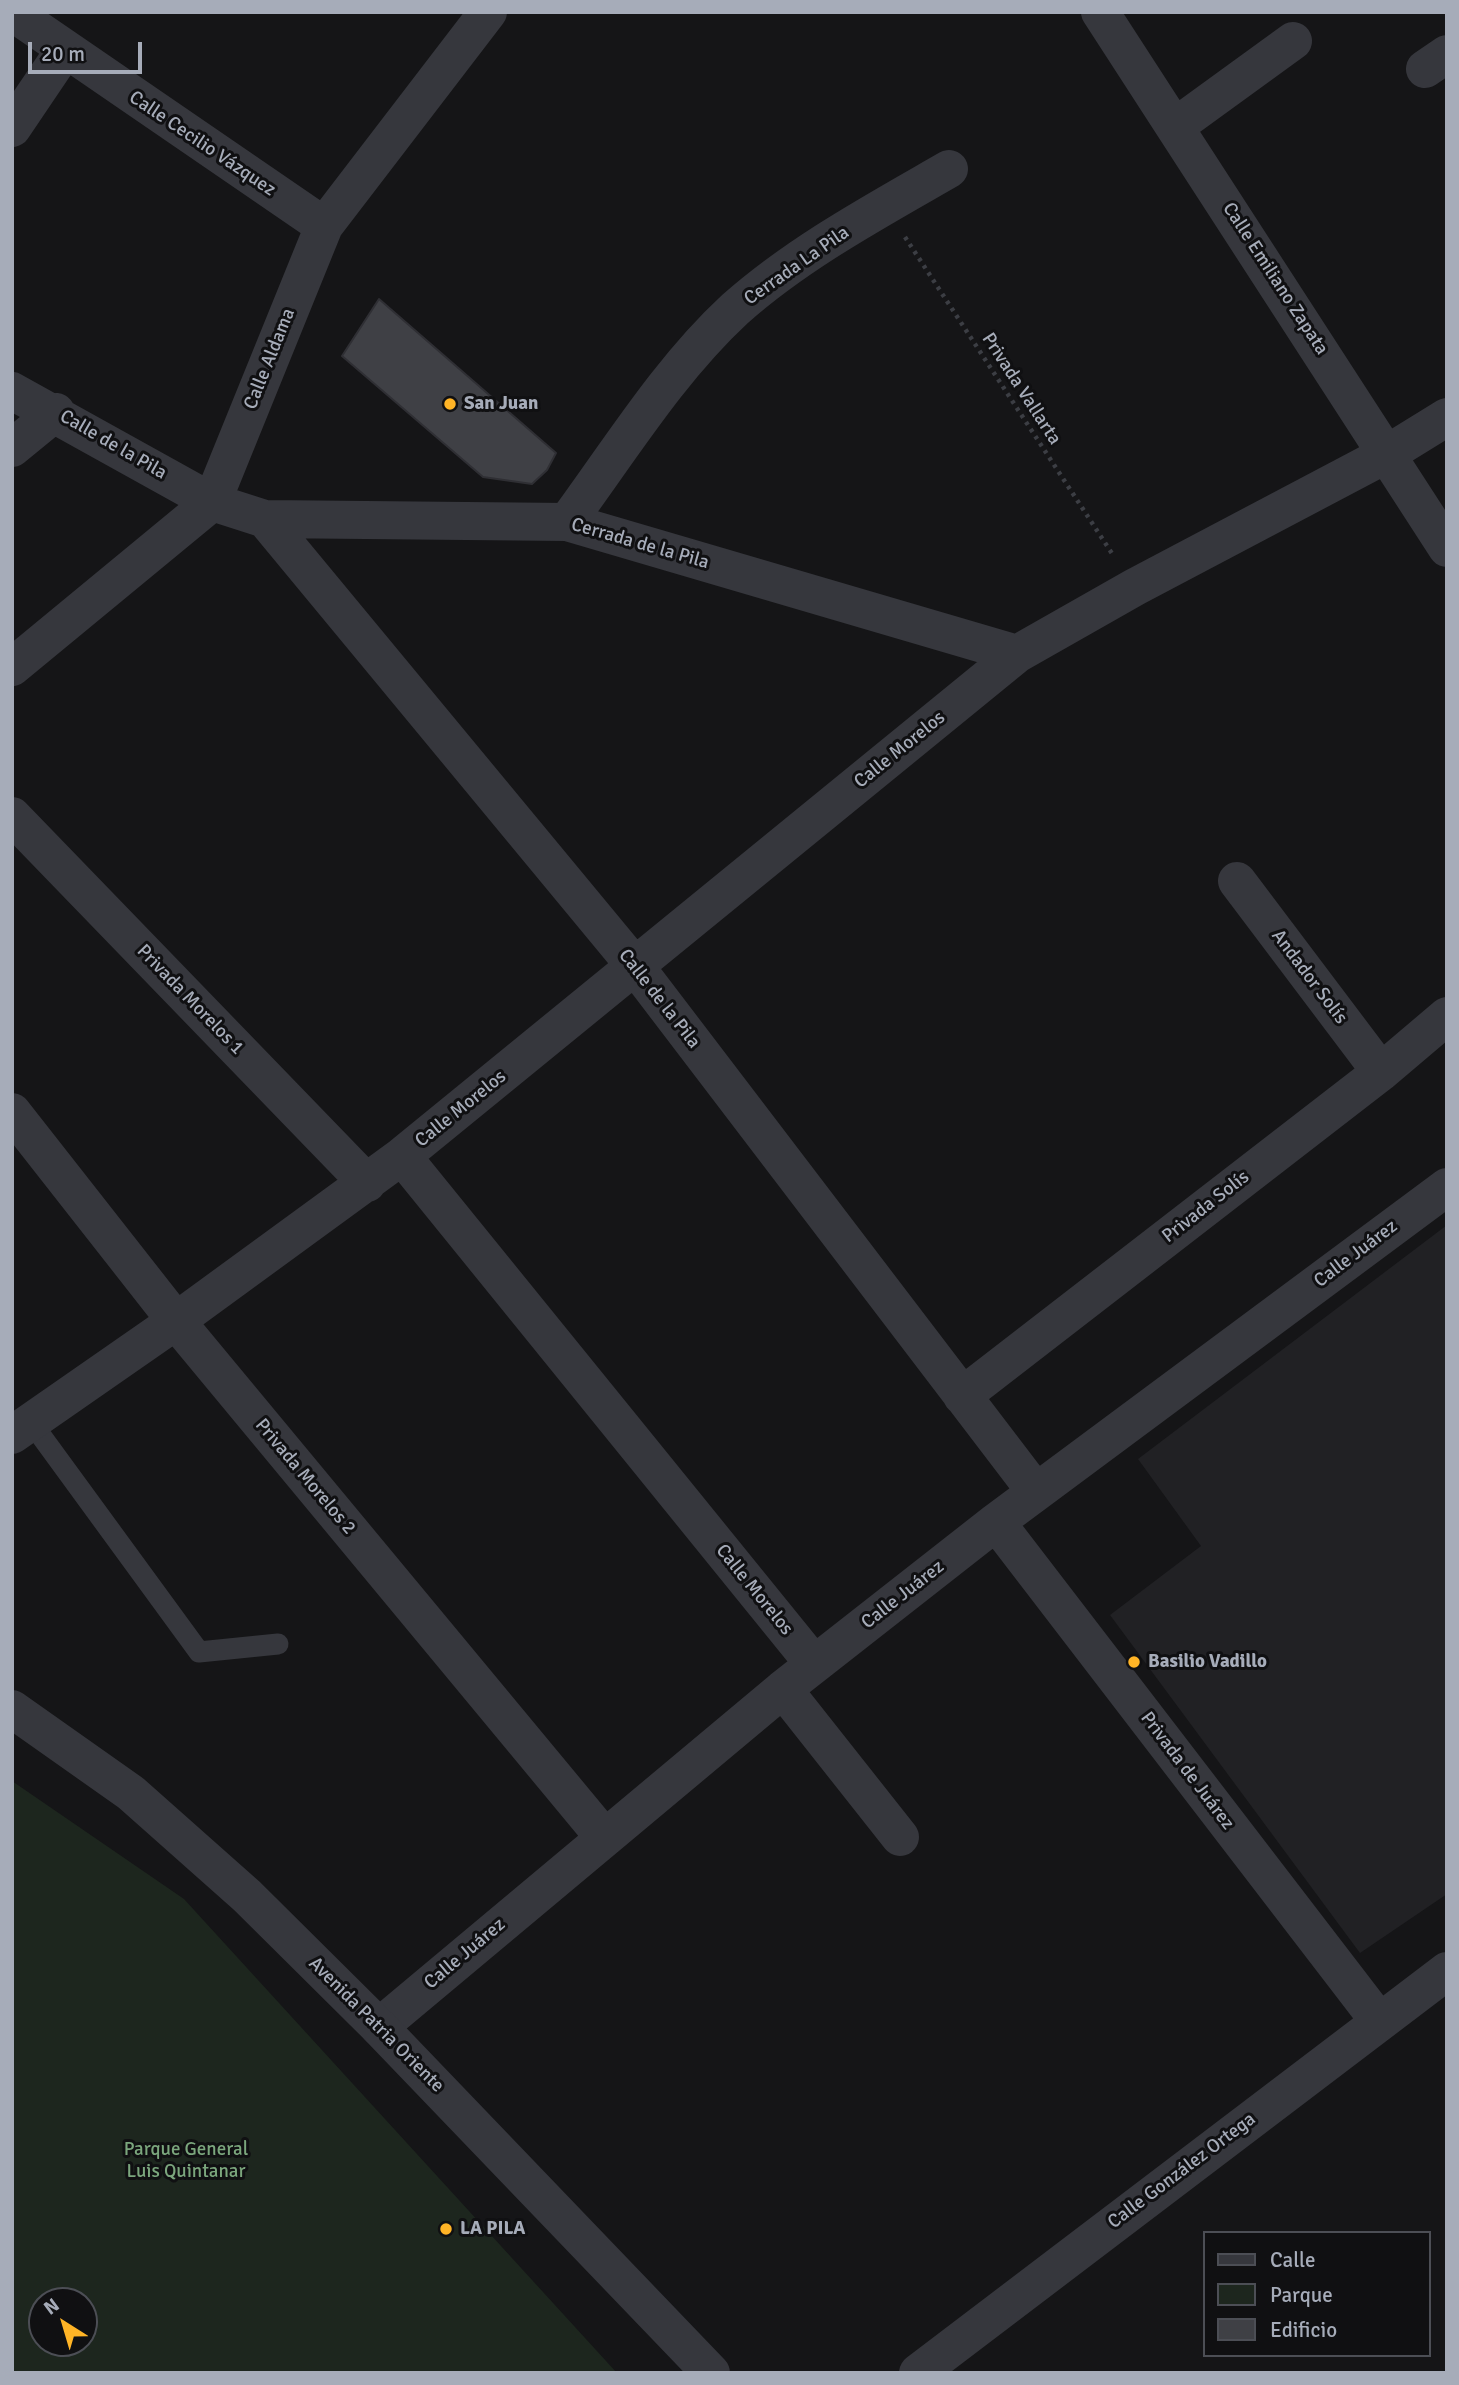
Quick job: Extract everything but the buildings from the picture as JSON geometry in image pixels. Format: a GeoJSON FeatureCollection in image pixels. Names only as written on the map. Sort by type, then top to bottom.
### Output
{"type":"FeatureCollection","features":[{"type":"Feature","properties":{"kind":"street","name":"Calle Cecilio Vázquez"},"geometry":{"type":"LineString","coordinates":[[12,12],[64,51],[324,226]]}},
{"type":"Feature","properties":{"kind":"street","name":"Calle Aldama"},"geometry":{"type":"LineString","coordinates":[[12,667],[212,502],[324,226],[488,12]]}},
{"type":"Feature","properties":{"kind":"street","name":"Calle Emiliano Zapata"},"geometry":{"type":"LineString","coordinates":[[1100,12],[1447,548]]}},
{"type":"Feature","properties":{"kind":"street"},"geometry":{"type":"LineString","coordinates":[[1176,126],[1293,41]]}},
{"type":"Feature","properties":{"kind":"street"},"geometry":{"type":"LineString","coordinates":[[12,128],[64,51]]}},
{"type":"Feature","properties":{"kind":"street","name":"Cerrada La Pila"},"geometry":{"type":"LineString","coordinates":[[567,522],[691,354],[736,309],[775,278],[948,169]]}},
{"type":"Feature","properties":{"kind":"street","name":"Calle de la Pila"},"geometry":{"type":"LineString","coordinates":[[12,391],[56,412],[212,502]]}},
{"type":"Feature","properties":{"kind":"street"},"geometry":{"type":"LineString","coordinates":[[12,448],[56,412]]}},
{"type":"Feature","properties":{"kind":"street","name":"Calle Morelos"},"geometry":{"type":"LineString","coordinates":[[22,1428],[176,1321],[402,1156],[1017,654],[1135,587],[1387,454],[1447,417]]}},
{"type":"Feature","properties":{"kind":"street","name":"Cerrada de la Pila"},"geometry":{"type":"LineString","coordinates":[[212,502],[265,519],[567,522],[1017,654]]}},
{"type":"Feature","properties":{"kind":"street","name":"Calle de la Pila"},"geometry":{"type":"LineString","coordinates":[[265,519],[635,967],[1036,1492]]}},
{"type":"Feature","properties":{"kind":"street","name":"Privada Morelos 1"},"geometry":{"type":"LineString","coordinates":[[12,816],[367,1183]]}},
{"type":"Feature","properties":{"kind":"street","name":"Andador Solís"},"geometry":{"type":"LineString","coordinates":[[1237,881],[1381,1072]]}},
{"type":"Feature","properties":{"kind":"street","name":"Privada Solís"},"geometry":{"type":"LineString","coordinates":[[962,1396],[1381,1072],[1447,1016]]}},
{"type":"Feature","properties":{"kind":"street","name":"Privada Morelos 2"},"geometry":{"type":"LineString","coordinates":[[12,1112],[176,1321],[604,1837]]}},
{"type":"Feature","properties":{"kind":"street","name":"Calle Morelos"},"geometry":{"type":"LineString","coordinates":[[402,1156],[814,1664]]}},
{"type":"Feature","properties":{"kind":"street","name":"Calle Juárez"},"geometry":{"type":"LineString","coordinates":[[379,2027],[814,1664],[996,1522],[1447,1187]]}},
{"type":"Feature","properties":{"kind":"street","name":"Privada de Juárez"},"geometry":{"type":"LineString","coordinates":[[996,1522],[1379,2021]]}},
{"type":"Feature","properties":{"kind":"street"},"geometry":{"type":"LineString","coordinates":[[783,1689],[900,1837]]}},
{"type":"Feature","properties":{"kind":"street","name":"Avenida Patria Oriente"},"geometry":{"type":"LineString","coordinates":[[12,1709],[131,1793],[247,1896],[379,2027],[711,2373]]}},
{"type":"Feature","properties":{"kind":"street","name":"Calle González Ortega"},"geometry":{"type":"LineString","coordinates":[[918,2373],[1447,1971]]}},
{"type":"Feature","properties":{"kind":"lane"},"geometry":{"type":"LineString","coordinates":[[22,1428],[199,1652],[278,1644]]}},
{"type":"Feature","properties":{"kind":"path","name":"Privada Vallarta"},"geometry":{"type":"LineString","coordinates":[[884,207],[1135,587]]}},
{"type":"Feature","properties":{"kind":"shaded area"},"geometry":{"type":"Polygon","coordinates":[[[1447,1225],[1447,1894],[1360,1953],[1110,1615],[1201,1546],[1138,1459],[1447,1225]]]}},
{"type":"Feature","properties":{"kind":"green space","name":"Parque General Luis Quintanar"},"geometry":{"type":"Polygon","coordinates":[[[12,1781],[184,1899],[617,2373],[12,2373],[12,1781]]]}},
{"type":"Feature","properties":{"kind":"place","name":"San Juan"},"geometry":{"type":"Point","coordinates":[450,404]}},
{"type":"Feature","properties":{"kind":"place","name":"Basilio Vadillo"},"geometry":{"type":"Point","coordinates":[1134,1662]}},
{"type":"Feature","properties":{"kind":"place","name":"LA PILA"},"geometry":{"type":"Point","coordinates":[446,2229]}}]}
